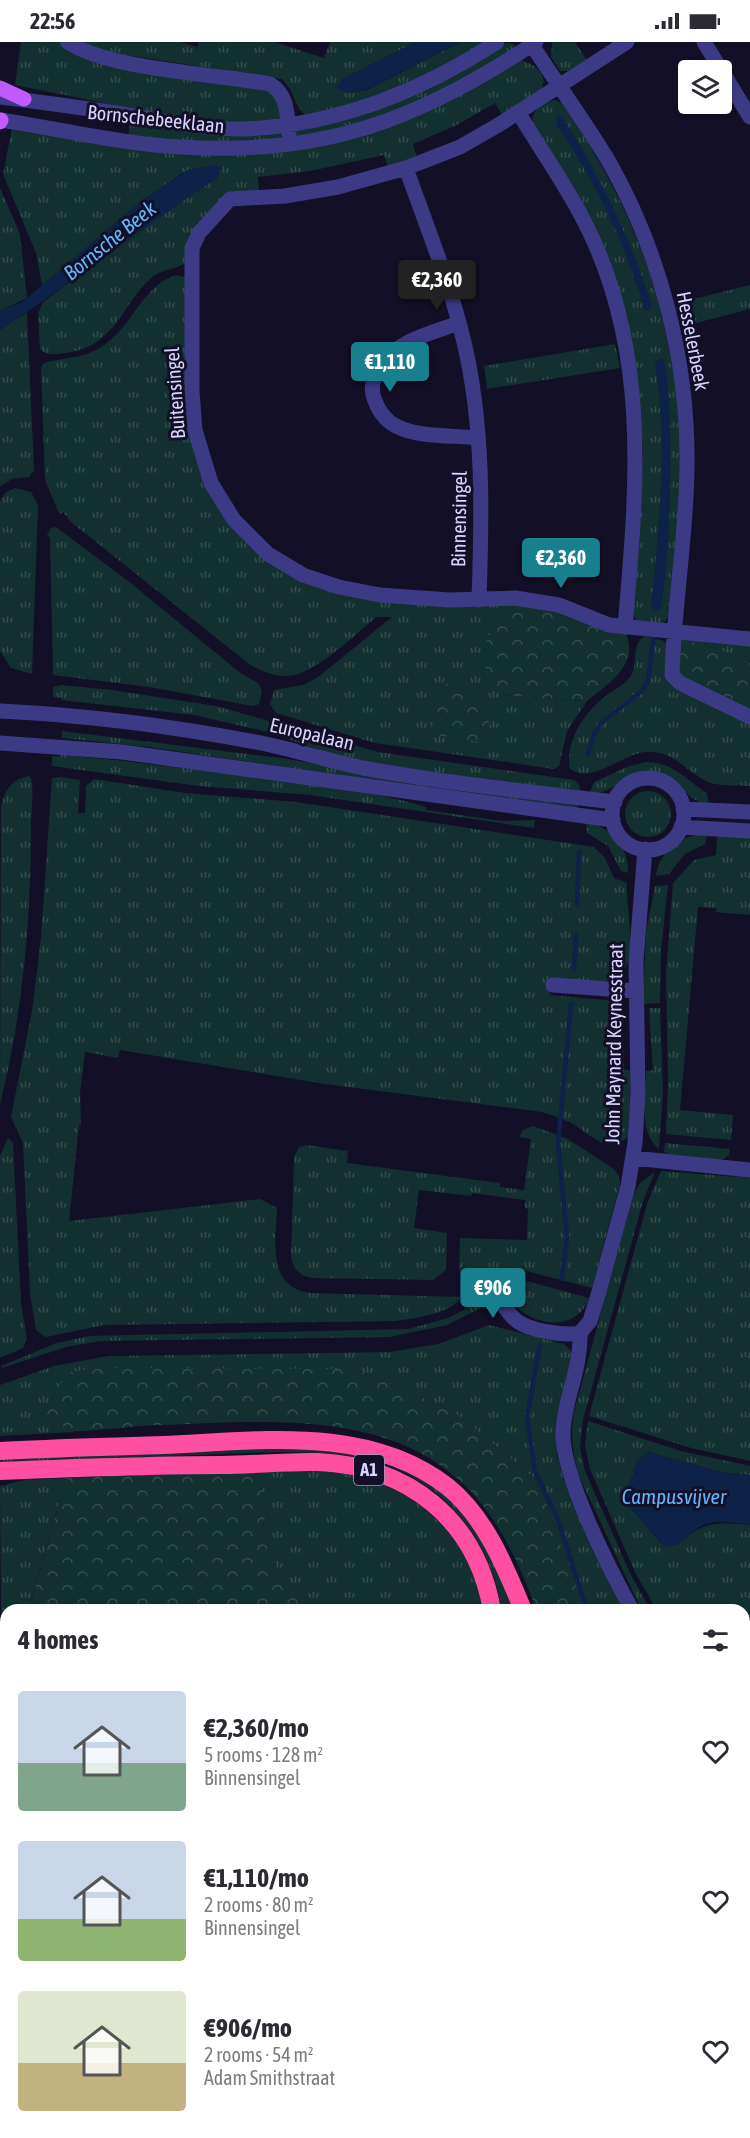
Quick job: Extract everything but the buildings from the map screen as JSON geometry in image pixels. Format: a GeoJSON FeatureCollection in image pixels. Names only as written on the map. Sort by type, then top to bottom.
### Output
{"type":"FeatureCollection","features":[{"type":"Feature","properties":{"kind":"highway","name":"A1"},"geometry":{"type":"LineString","coordinates":[[0,1451],[277,1441],[348,1444],[390,1455],[417,1466],[448,1488],[464,1503],[497,1550],[520,1604]]}},
{"type":"Feature","properties":{"kind":"highway","name":"A1"},"geometry":{"type":"LineString","coordinates":[[0,1471],[294,1461],[351,1466],[381,1473],[414,1489],[439,1508],[464,1537],[477,1558],[489,1588],[491,1604]]}},
{"type":"Feature","properties":{"kind":"main road"},"geometry":{"type":"LineString","coordinates":[[0,88],[24,99]]}},
{"type":"Feature","properties":{"kind":"street"},"geometry":{"type":"LineString","coordinates":[[68,42],[81,51],[117,61],[270,84],[280,90],[285,103],[290,146]]}},
{"type":"Feature","properties":{"kind":"street","name":"Bornschebeeklaan"},"geometry":{"type":"LineString","coordinates":[[0,97],[203,127],[245,129],[288,124],[356,111],[439,78],[496,42]]}},
{"type":"Feature","properties":{"kind":"street"},"geometry":{"type":"LineString","coordinates":[[406,168],[460,147],[627,42]]}},
{"type":"Feature","properties":{"kind":"street"},"geometry":{"type":"LineString","coordinates":[[704,42],[750,117]]}},
{"type":"Feature","properties":{"kind":"street","name":"Bornschebeeklaan"},"geometry":{"type":"LineString","coordinates":[[0,121],[179,147],[242,149],[290,146],[335,138],[407,115],[448,95],[533,43]]}},
{"type":"Feature","properties":{"kind":"street","name":"Hesselerbeek"},"geometry":{"type":"LineString","coordinates":[[533,43],[608,160],[655,262],[670,317],[679,365],[687,471],[673,632],[672,675],[674,680],[750,717]]}},
{"type":"Feature","properties":{"kind":"street"},"geometry":{"type":"LineString","coordinates":[[518,112],[583,219],[611,288],[627,355],[634,396],[637,450],[630,628]]}},
{"type":"Feature","properties":{"kind":"street","name":"Buitensingel"},"geometry":{"type":"LineString","coordinates":[[406,168],[338,187],[285,196],[230,199],[199,232],[192,248],[190,269],[195,430],[211,483],[234,520],[268,554],[303,575],[339,587],[389,596],[478,600],[515,598],[559,605],[609,625],[750,639]]}},
{"type":"Feature","properties":{"kind":"street","name":"Binnensingel"},"geometry":{"type":"LineString","coordinates":[[406,168],[459,323],[471,380],[481,466],[478,600]]}},
{"type":"Feature","properties":{"kind":"street"},"geometry":{"type":"LineString","coordinates":[[459,323],[407,342],[390,353],[375,375],[372,392],[379,412],[395,426],[413,432],[478,438]]}},
{"type":"Feature","properties":{"kind":"street","name":"Europalaan"},"geometry":{"type":"LineString","coordinates":[[0,711],[105,719],[178,729],[280,747],[387,772],[521,792],[615,802]]}},
{"type":"Feature","properties":{"kind":"street","name":"Europalaan"},"geometry":{"type":"LineString","coordinates":[[0,743],[122,752],[613,820]]}},
{"type":"Feature","properties":{"kind":"street"},"geometry":{"type":"LineString","coordinates":[[652,778],[672,787],[679,795],[683,808],[681,827],[672,840],[664,846],[645,849],[626,842],[618,834],[613,820],[615,802],[622,789],[631,782],[652,778]]}},
{"type":"Feature","properties":{"kind":"street"},"geometry":{"type":"LineString","coordinates":[[683,808],[750,813]]}},
{"type":"Feature","properties":{"kind":"street"},"geometry":{"type":"LineString","coordinates":[[681,827],[750,831]]}},
{"type":"Feature","properties":{"kind":"street","name":"John Maynard Keynesstraat"},"geometry":{"type":"LineString","coordinates":[[629,1604],[571,1479],[565,1455],[565,1417],[581,1357],[580,1333],[590,1321],[598,1295],[633,1158],[638,1101],[636,991],[645,849]]}},
{"type":"Feature","properties":{"kind":"street"},"geometry":{"type":"LineString","coordinates":[[553,985],[636,991]]}},
{"type":"Feature","properties":{"kind":"street"},"geometry":{"type":"LineString","coordinates":[[633,1158],[750,1170]]}},
{"type":"Feature","properties":{"kind":"street"},"geometry":{"type":"LineString","coordinates":[[487,1291],[497,1297],[517,1322],[564,1336],[580,1333]]}},
{"type":"Feature","properties":{"kind":"green space"},"geometry":{"type":"Polygon","coordinates":[[[21,42],[63,42],[280,93],[282,121],[203,123],[15,85],[21,42]]]}},
{"type":"Feature","properties":{"kind":"green space"},"geometry":{"type":"Polygon","coordinates":[[[78,42],[180,42],[197,47],[199,42],[274,42],[324,58],[330,42],[416,42],[343,79],[350,93],[367,90],[460,42],[490,42],[367,104],[305,115],[282,79],[106,52],[78,42]]]}},
{"type":"Feature","properties":{"kind":"green space"},"geometry":{"type":"Polygon","coordinates":[[[552,42],[575,42],[588,62],[571,71],[560,71],[551,57],[552,42]]]}},
{"type":"Feature","properties":{"kind":"green space"},"geometry":{"type":"Polygon","coordinates":[[[507,43],[514,44],[517,50],[379,122],[241,146],[128,136],[130,122],[311,124],[507,43]]]}},
{"type":"Feature","properties":{"kind":"green space"},"geometry":{"type":"Polygon","coordinates":[[[518,60],[534,66],[541,74],[543,84],[541,90],[502,115],[495,103],[457,125],[413,144],[417,157],[388,167],[384,155],[310,171],[258,177],[259,190],[205,218],[189,235],[187,262],[158,273],[150,279],[107,334],[83,349],[66,353],[49,354],[40,349],[38,313],[43,302],[155,219],[217,178],[196,168],[183,173],[132,209],[42,285],[36,253],[3,174],[12,128],[125,143],[333,142],[518,60]]]}},
{"type":"Feature","properties":{"kind":"green space"},"geometry":{"type":"Polygon","coordinates":[[[554,100],[564,104],[618,198],[645,260],[665,328],[677,390],[681,465],[670,615],[662,625],[638,623],[632,614],[643,451],[639,394],[625,316],[533,126],[533,116],[537,109],[554,100]]]}},
{"type":"Feature","properties":{"kind":"green space"},"geometry":{"type":"Polygon","coordinates":[[[0,188],[20,234],[27,298],[0,311],[0,188]]]}},
{"type":"Feature","properties":{"kind":"green space"},"geometry":{"type":"Polygon","coordinates":[[[177,275],[185,277],[202,477],[290,574],[465,607],[502,605],[500,695],[587,701],[567,731],[559,766],[554,769],[375,743],[276,713],[270,704],[274,690],[303,685],[317,678],[392,617],[376,617],[308,670],[292,676],[272,674],[249,664],[71,522],[63,512],[60,514],[45,480],[41,368],[45,363],[86,354],[108,342],[156,286],[177,275]]]}},
{"type":"Feature","properties":{"kind":"green space"},"geometry":{"type":"Polygon","coordinates":[[[750,285],[750,309],[688,325],[682,302],[750,285]]]}},
{"type":"Feature","properties":{"kind":"green space"},"geometry":{"type":"Polygon","coordinates":[[[27,312],[34,470],[29,477],[12,479],[0,486],[0,330],[27,312]]]}},
{"type":"Feature","properties":{"kind":"green space"},"geometry":{"type":"Polygon","coordinates":[[[615,344],[620,368],[487,389],[484,366],[615,344]]]}},
{"type":"Feature","properties":{"kind":"green space"},"geometry":{"type":"Polygon","coordinates":[[[15,488],[31,492],[38,505],[32,674],[11,668],[0,651],[0,502],[5,493],[15,488]]]}},
{"type":"Feature","properties":{"kind":"green space"},"geometry":{"type":"Polygon","coordinates":[[[56,527],[132,584],[239,672],[259,684],[262,692],[259,704],[253,706],[149,687],[53,675],[50,538],[47,535],[51,528],[56,527]]]}},
{"type":"Feature","properties":{"kind":"green space"},"geometry":{"type":"Polygon","coordinates":[[[531,604],[625,632],[629,643],[626,663],[612,680],[587,701],[500,695],[480,657],[502,605],[531,604]]]}},
{"type":"Feature","properties":{"kind":"green space"},"geometry":{"type":"Polygon","coordinates":[[[645,636],[664,641],[750,721],[750,786],[714,784],[666,755],[648,752],[638,753],[599,771],[579,773],[570,769],[571,747],[578,727],[599,702],[630,677],[634,669],[636,648],[645,636]]]}},
{"type":"Feature","properties":{"kind":"green space"},"geometry":{"type":"Polygon","coordinates":[[[683,639],[750,645],[750,665],[721,650],[683,639]]]}},
{"type":"Feature","properties":{"kind":"green space"},"geometry":{"type":"Polygon","coordinates":[[[683,639],[721,650],[750,665],[750,709],[689,683],[678,673],[680,641],[683,639]]]}},
{"type":"Feature","properties":{"kind":"green space"},"geometry":{"type":"Polygon","coordinates":[[[461,674],[490,724],[481,742],[430,734],[431,714],[435,699],[444,686],[461,674]]]}},
{"type":"Feature","properties":{"kind":"green space"},"geometry":{"type":"Polygon","coordinates":[[[61,685],[112,690],[216,706],[378,752],[574,780],[580,786],[579,793],[514,787],[337,756],[268,732],[194,715],[61,700],[61,698],[53,697],[53,687],[61,685]]]}},
{"type":"Feature","properties":{"kind":"green space"},"geometry":{"type":"Polygon","coordinates":[[[62,731],[288,759],[381,776],[578,803],[577,811],[149,747],[62,738],[62,731]]]}},
{"type":"Feature","properties":{"kind":"green space"},"geometry":{"type":"Polygon","coordinates":[[[60,754],[314,783],[389,797],[426,807],[426,810],[502,821],[535,820],[534,828],[310,795],[199,786],[52,766],[52,756],[60,757],[60,754]]]}},
{"type":"Feature","properties":{"kind":"green space"},"geometry":{"type":"Polygon","coordinates":[[[645,762],[663,765],[678,772],[707,793],[709,806],[700,803],[669,778],[654,773],[636,775],[607,790],[589,794],[594,782],[627,767],[645,762]]]}},
{"type":"Feature","properties":{"kind":"green space"},"geometry":{"type":"Polygon","coordinates":[[[30,776],[33,793],[31,861],[24,966],[15,1035],[0,1104],[1,808],[10,786],[19,779],[30,776]]]}},
{"type":"Feature","properties":{"kind":"green space"},"geometry":{"type":"Polygon","coordinates":[[[52,778],[80,780],[78,813],[85,813],[86,786],[94,779],[185,793],[296,802],[594,847],[605,858],[614,878],[627,883],[630,939],[626,967],[619,976],[608,981],[587,982],[552,978],[550,995],[614,1001],[622,1007],[624,1070],[631,1070],[628,1137],[621,1142],[607,1144],[593,1138],[573,1124],[542,1112],[325,1084],[120,1050],[118,1058],[85,1052],[80,1093],[81,1125],[79,1125],[69,1221],[260,1199],[277,1208],[275,1247],[277,1260],[286,1282],[296,1289],[310,1293],[461,1297],[457,1303],[442,1311],[395,1321],[104,1325],[46,1337],[36,1330],[30,1293],[23,1143],[11,1117],[32,1011],[41,938],[52,778]]]}},
{"type":"Feature","properties":{"kind":"green space"},"geometry":{"type":"Polygon","coordinates":[[[648,791],[664,798],[671,814],[664,830],[648,837],[632,830],[625,814],[632,798],[648,791]]]}},
{"type":"Feature","properties":{"kind":"green space"},"geometry":{"type":"Polygon","coordinates":[[[586,821],[603,828],[617,840],[628,863],[628,873],[621,871],[608,846],[587,833],[586,821]]]}},
{"type":"Feature","properties":{"kind":"green space"},"geometry":{"type":"Polygon","coordinates":[[[697,834],[707,834],[705,844],[685,854],[669,874],[656,876],[660,861],[670,849],[682,840],[697,834]]]}},
{"type":"Feature","properties":{"kind":"green space"},"geometry":{"type":"Polygon","coordinates":[[[717,834],[750,835],[750,915],[716,912],[716,908],[698,907],[680,1110],[733,1115],[731,1140],[666,1134],[668,1082],[666,972],[673,883],[694,860],[716,855],[717,834]]]}},
{"type":"Feature","properties":{"kind":"green space"},"geometry":{"type":"Polygon","coordinates":[[[668,885],[661,950],[660,1003],[643,1004],[646,932],[655,886],[668,885]]]}},
{"type":"Feature","properties":{"kind":"green space"},"geometry":{"type":"Polygon","coordinates":[[[649,1008],[660,1008],[663,1091],[659,1149],[652,1141],[645,1123],[646,1071],[653,1070],[649,1008]]]}},
{"type":"Feature","properties":{"kind":"green space"},"geometry":{"type":"Polygon","coordinates":[[[533,1126],[566,1138],[613,1168],[619,1176],[620,1184],[592,1288],[515,1268],[504,1270],[488,1283],[472,1282],[459,1271],[460,1238],[527,1240],[528,1209],[525,1208],[525,1200],[472,1193],[471,1196],[419,1190],[414,1228],[447,1233],[446,1270],[433,1280],[312,1278],[304,1276],[295,1268],[291,1257],[294,1157],[299,1147],[307,1145],[348,1151],[347,1163],[500,1183],[500,1187],[524,1190],[531,1139],[519,1137],[523,1130],[533,1126]]]}},
{"type":"Feature","properties":{"kind":"green space"},"geometry":{"type":"Polygon","coordinates":[[[8,1138],[13,1143],[21,1303],[27,1339],[23,1348],[0,1358],[0,1156],[8,1138]]]}},
{"type":"Feature","properties":{"kind":"green space"},"geometry":{"type":"Polygon","coordinates":[[[665,1143],[730,1149],[729,1155],[721,1160],[670,1155],[664,1152],[665,1143]]]}},
{"type":"Feature","properties":{"kind":"green space"},"geometry":{"type":"Polygon","coordinates":[[[661,1171],[750,1178],[750,1461],[691,1448],[589,1416],[647,1204],[661,1171]]]}},
{"type":"Feature","properties":{"kind":"green space"},"geometry":{"type":"Polygon","coordinates":[[[655,1172],[643,1201],[583,1420],[580,1448],[585,1471],[631,1575],[647,1604],[639,1604],[579,1476],[572,1437],[574,1412],[633,1195],[641,1182],[655,1172]]]}},
{"type":"Feature","properties":{"kind":"green space"},"geometry":{"type":"Polygon","coordinates":[[[516,1278],[589,1298],[575,1317],[565,1321],[543,1321],[532,1318],[514,1304],[521,1297],[511,1287],[504,1292],[499,1288],[510,1279],[516,1278]]]}},
{"type":"Feature","properties":{"kind":"green space"},"geometry":{"type":"Polygon","coordinates":[[[486,1299],[491,1303],[447,1325],[390,1337],[100,1341],[66,1347],[2,1368],[1,1366],[57,1343],[89,1336],[408,1329],[448,1318],[486,1299]]]}},
{"type":"Feature","properties":{"kind":"green space"},"geometry":{"type":"Polygon","coordinates":[[[489,1325],[564,1344],[572,1352],[556,1433],[557,1456],[564,1481],[621,1604],[585,1604],[558,1538],[540,1483],[462,1418],[434,1402],[361,1372],[345,1369],[83,1370],[69,1373],[41,1413],[75,1432],[0,1436],[0,1385],[54,1366],[109,1356],[390,1352],[438,1344],[489,1325]]]}},
{"type":"Feature","properties":{"kind":"green space"},"geometry":{"type":"Polygon","coordinates":[[[103,1368],[345,1369],[361,1372],[434,1402],[462,1418],[540,1483],[558,1538],[585,1604],[534,1604],[513,1554],[493,1519],[481,1503],[453,1475],[422,1454],[388,1439],[351,1429],[312,1424],[234,1422],[72,1431],[41,1413],[69,1372],[103,1368]]]}},
{"type":"Feature","properties":{"kind":"green space"},"geometry":{"type":"Polygon","coordinates":[[[588,1421],[681,1451],[750,1466],[750,1475],[720,1472],[648,1452],[637,1462],[625,1497],[631,1508],[661,1543],[676,1545],[685,1537],[710,1525],[727,1523],[750,1525],[750,1604],[653,1604],[635,1572],[590,1469],[585,1445],[588,1421]]]}},
{"type":"Feature","properties":{"kind":"green space"},"geometry":{"type":"Polygon","coordinates":[[[313,1447],[387,1460],[440,1489],[476,1527],[515,1604],[501,1604],[495,1580],[484,1553],[452,1507],[430,1489],[406,1474],[380,1463],[350,1456],[292,1452],[0,1462],[0,1457],[313,1447]]]}},
{"type":"Feature","properties":{"kind":"green space"},"geometry":{"type":"Polygon","coordinates":[[[263,1470],[339,1473],[375,1482],[419,1505],[438,1521],[454,1540],[467,1561],[477,1584],[482,1604],[316,1604],[286,1580],[275,1566],[268,1551],[263,1516],[263,1470]]]}},
{"type":"Feature","properties":{"kind":"green space"},"geometry":{"type":"Polygon","coordinates":[[[263,1470],[263,1516],[268,1551],[275,1566],[286,1580],[316,1604],[31,1604],[66,1478],[263,1470]]]}},
{"type":"Feature","properties":{"kind":"green space"},"geometry":{"type":"Polygon","coordinates":[[[66,1478],[30,1604],[1,1604],[0,1486],[25,1480],[66,1478]]]}},
{"type":"Feature","properties":{"kind":"water"},"geometry":{"type":"Polygon","coordinates":[[[416,42],[460,42],[366,90],[350,93],[336,88],[343,79],[416,42]]]}},
{"type":"Feature","properties":{"kind":"water"},"geometry":{"type":"Polygon","coordinates":[[[557,115],[562,117],[576,140],[613,208],[652,306],[649,311],[644,309],[628,260],[608,213],[584,168],[556,124],[557,115]]]}},
{"type":"Feature","properties":{"kind":"water","name":"Bornsche Beek"},"geometry":{"type":"Polygon","coordinates":[[[214,165],[222,168],[217,178],[0,330],[0,311],[22,302],[142,200],[190,169],[214,165]]]}},
{"type":"Feature","properties":{"kind":"water"},"geometry":{"type":"Polygon","coordinates":[[[662,358],[669,403],[670,483],[666,564],[659,611],[651,608],[662,455],[655,362],[662,358]]]}},
{"type":"Feature","properties":{"kind":"water","name":"Campusvijver"},"geometry":{"type":"Polygon","coordinates":[[[648,1452],[720,1472],[750,1475],[750,1525],[722,1522],[706,1524],[676,1545],[664,1546],[631,1508],[625,1497],[637,1462],[648,1452]]]}},
{"type":"Feature","properties":{"kind":"waterway"},"geometry":{"type":"LineString","coordinates":[[588,754],[594,734],[601,723],[642,691],[648,681],[654,634]]}},
{"type":"Feature","properties":{"kind":"waterway"},"geometry":{"type":"LineString","coordinates":[[577,905],[579,852]]}},
{"type":"Feature","properties":{"kind":"waterway"},"geometry":{"type":"LineString","coordinates":[[574,970],[576,935]]}},
{"type":"Feature","properties":{"kind":"waterway"},"geometry":{"type":"LineString","coordinates":[[562,1279],[567,1236],[558,1144],[571,1004]]}},
{"type":"Feature","properties":{"kind":"waterway"},"geometry":{"type":"LineString","coordinates":[[540,1345],[527,1417],[535,1471],[558,1520],[585,1604]]}}]}
